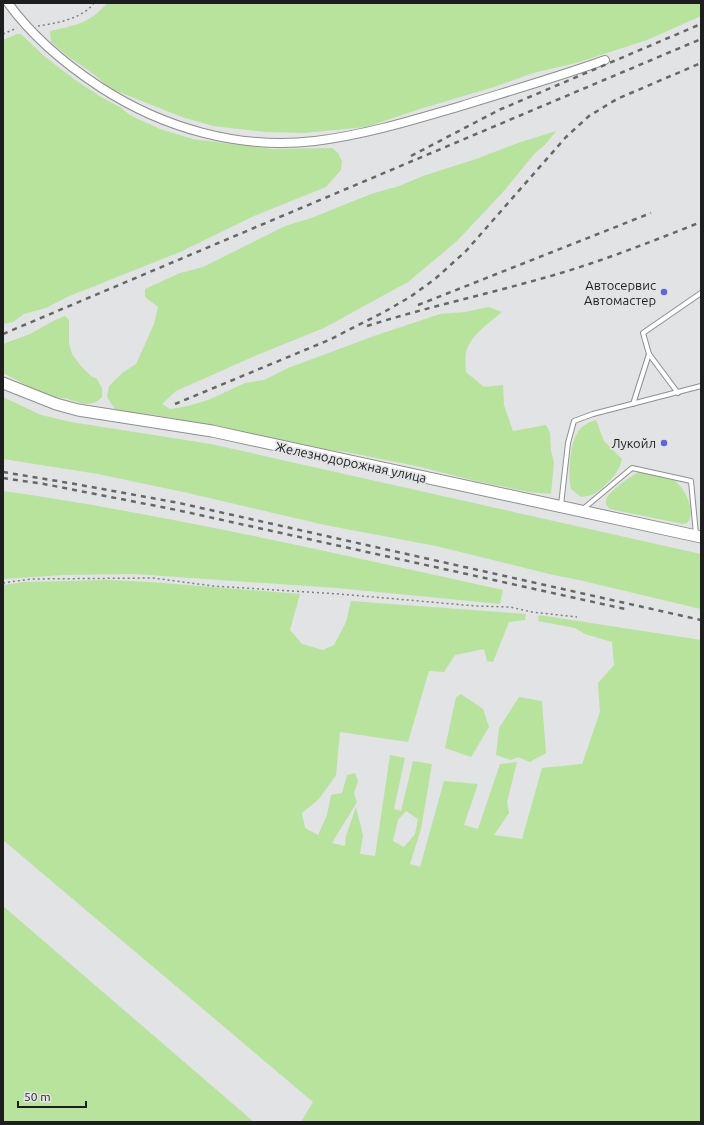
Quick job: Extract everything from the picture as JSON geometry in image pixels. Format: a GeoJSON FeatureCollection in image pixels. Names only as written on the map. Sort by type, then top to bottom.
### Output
{"type":"FeatureCollection","features":[{"type":"Feature","properties":{"kind":"main road","name":"Железнодорожная улица"},"geometry":{"type":"LineString","coordinates":[[3,383],[49,402],[78,410],[212,431],[699,537]]}},
{"type":"Feature","properties":{"kind":"street"},"geometry":{"type":"LineString","coordinates":[[8,3],[28,28],[67,64],[89,80],[135,108],[183,128],[204,134],[268,143],[314,141],[372,131],[568,73],[605,60]]}},
{"type":"Feature","properties":{"kind":"lane"},"geometry":{"type":"LineString","coordinates":[[678,393],[649,354],[643,333],[701,293]]}},
{"type":"Feature","properties":{"kind":"lane"},"geometry":{"type":"LineString","coordinates":[[633,404],[649,354]]}},
{"type":"Feature","properties":{"kind":"lane"},"geometry":{"type":"LineString","coordinates":[[561,507],[568,443],[574,421],[593,414],[701,386]]}},
{"type":"Feature","properties":{"kind":"lane"},"geometry":{"type":"LineString","coordinates":[[581,511],[632,468],[691,481],[699,537]]}},
{"type":"Feature","properties":{"kind":"path"},"geometry":{"type":"LineString","coordinates":[[3,34],[16,28],[28,28],[66,21],[83,13],[94,3]]}},
{"type":"Feature","properties":{"kind":"path"},"geometry":{"type":"LineString","coordinates":[[3,583],[31,579],[153,578],[213,586],[339,594],[476,606],[510,607],[532,612],[577,616]]}},
{"type":"Feature","properties":{"kind":"green space"},"geometry":{"type":"Polygon","coordinates":[[[107,3],[701,3],[701,16],[647,40],[576,63],[533,73],[494,87],[366,127],[304,133],[265,132],[213,126],[182,117],[109,88],[95,75],[66,55],[51,42],[50,31],[82,23],[88,20],[107,3]]]}},
{"type":"Feature","properties":{"kind":"green space"},"geometry":{"type":"Polygon","coordinates":[[[17,34],[21,34],[44,56],[101,97],[120,107],[130,115],[160,129],[193,139],[271,149],[332,148],[338,153],[342,161],[341,170],[326,187],[254,216],[180,252],[67,297],[46,308],[24,314],[13,322],[3,324],[3,40],[17,34]]]}},
{"type":"Feature","properties":{"kind":"green space"},"geometry":{"type":"Polygon","coordinates":[[[556,131],[545,145],[535,153],[503,192],[457,241],[408,282],[324,328],[257,355],[176,391],[162,404],[170,409],[188,406],[208,400],[245,383],[264,380],[288,368],[374,336],[440,314],[465,312],[489,307],[502,312],[476,335],[468,346],[466,352],[466,372],[484,387],[503,385],[504,405],[513,431],[546,425],[550,433],[551,451],[554,463],[551,494],[529,492],[480,482],[416,466],[346,452],[321,449],[215,426],[161,416],[121,411],[115,409],[107,397],[109,386],[122,373],[136,364],[154,324],[158,307],[145,297],[145,289],[180,273],[203,267],[285,226],[314,217],[371,194],[399,186],[423,176],[556,131]]]}},
{"type":"Feature","properties":{"kind":"green space"},"geometry":{"type":"Polygon","coordinates":[[[65,316],[69,320],[69,343],[72,354],[91,376],[97,379],[102,388],[102,397],[93,403],[84,404],[48,395],[35,390],[3,373],[3,344],[30,334],[65,316]]]}},
{"type":"Feature","properties":{"kind":"green space"},"geometry":{"type":"Polygon","coordinates":[[[3,397],[41,415],[71,422],[211,444],[701,554],[701,609],[436,546],[325,525],[98,474],[3,459],[3,397]]]}},
{"type":"Feature","properties":{"kind":"green space"},"geometry":{"type":"Polygon","coordinates":[[[596,420],[604,441],[622,459],[621,464],[615,474],[603,487],[594,494],[581,497],[571,489],[571,452],[575,438],[582,427],[596,420]]]}},
{"type":"Feature","properties":{"kind":"green space"},"geometry":{"type":"Polygon","coordinates":[[[639,472],[674,480],[678,484],[686,494],[690,507],[691,513],[687,523],[683,524],[610,509],[606,505],[607,497],[615,489],[639,472]]]}},
{"type":"Feature","properties":{"kind":"green space"},"geometry":{"type":"Polygon","coordinates":[[[3,491],[191,523],[503,590],[500,604],[337,588],[134,574],[64,575],[3,579],[3,491]]]}},
{"type":"Feature","properties":{"kind":"green space"},"geometry":{"type":"Polygon","coordinates":[[[110,580],[300,594],[290,630],[302,644],[323,650],[334,645],[346,622],[351,601],[526,614],[525,620],[509,622],[493,662],[487,661],[484,649],[455,655],[444,672],[429,671],[408,742],[340,732],[336,775],[319,799],[302,813],[305,828],[318,835],[327,815],[331,795],[342,793],[347,775],[355,773],[358,781],[354,793],[357,802],[332,843],[345,846],[346,836],[356,807],[363,835],[360,854],[375,856],[390,755],[405,758],[394,809],[401,811],[413,761],[432,764],[421,829],[410,864],[420,867],[444,781],[478,784],[464,825],[478,829],[500,764],[517,762],[507,802],[509,813],[494,835],[522,839],[542,768],[582,764],[600,712],[598,683],[614,665],[612,642],[585,634],[575,628],[538,621],[539,615],[701,640],[701,1122],[301,1122],[313,1102],[3,840],[3,585],[24,582],[110,580]],[[406,811],[398,820],[393,841],[404,847],[415,834],[418,819],[406,811]]]}},
{"type":"Feature","properties":{"kind":"green space"},"geometry":{"type":"Polygon","coordinates":[[[461,694],[483,709],[489,727],[471,757],[445,748],[456,697],[461,694]]]}},
{"type":"Feature","properties":{"kind":"green space"},"geometry":{"type":"Polygon","coordinates":[[[519,697],[542,701],[546,753],[530,762],[518,757],[511,760],[496,755],[499,728],[519,697]]]}},
{"type":"Feature","properties":{"kind":"green space"},"geometry":{"type":"Polygon","coordinates":[[[3,906],[254,1122],[3,1122],[3,906]]]}},
{"type":"Feature","properties":{"kind":"railway"},"geometry":{"type":"LineString","coordinates":[[411,156],[499,110],[701,24]]}},
{"type":"Feature","properties":{"kind":"railway"},"geometry":{"type":"LineString","coordinates":[[3,334],[701,39]]}},
{"type":"Feature","properties":{"kind":"railway"},"geometry":{"type":"LineString","coordinates":[[175,404],[329,340],[410,297],[435,279],[466,251],[566,137],[589,116],[617,99],[701,63]]}},
{"type":"Feature","properties":{"kind":"railway"},"geometry":{"type":"LineString","coordinates":[[418,305],[651,213]]}},
{"type":"Feature","properties":{"kind":"railway"},"geometry":{"type":"LineString","coordinates":[[367,326],[581,267],[701,222]]}},
{"type":"Feature","properties":{"kind":"railway"},"geometry":{"type":"LineString","coordinates":[[3,472],[179,503],[701,620]]}},
{"type":"Feature","properties":{"kind":"railway"},"geometry":{"type":"LineString","coordinates":[[3,478],[44,484],[177,510],[625,609]]}},
{"type":"Feature","properties":{"kind":"place","name":"Автосервис Автомастер"},"geometry":{"type":"Point","coordinates":[664,292]}},
{"type":"Feature","properties":{"kind":"place","name":"Лукойл"},"geometry":{"type":"Point","coordinates":[664,443]}}]}
